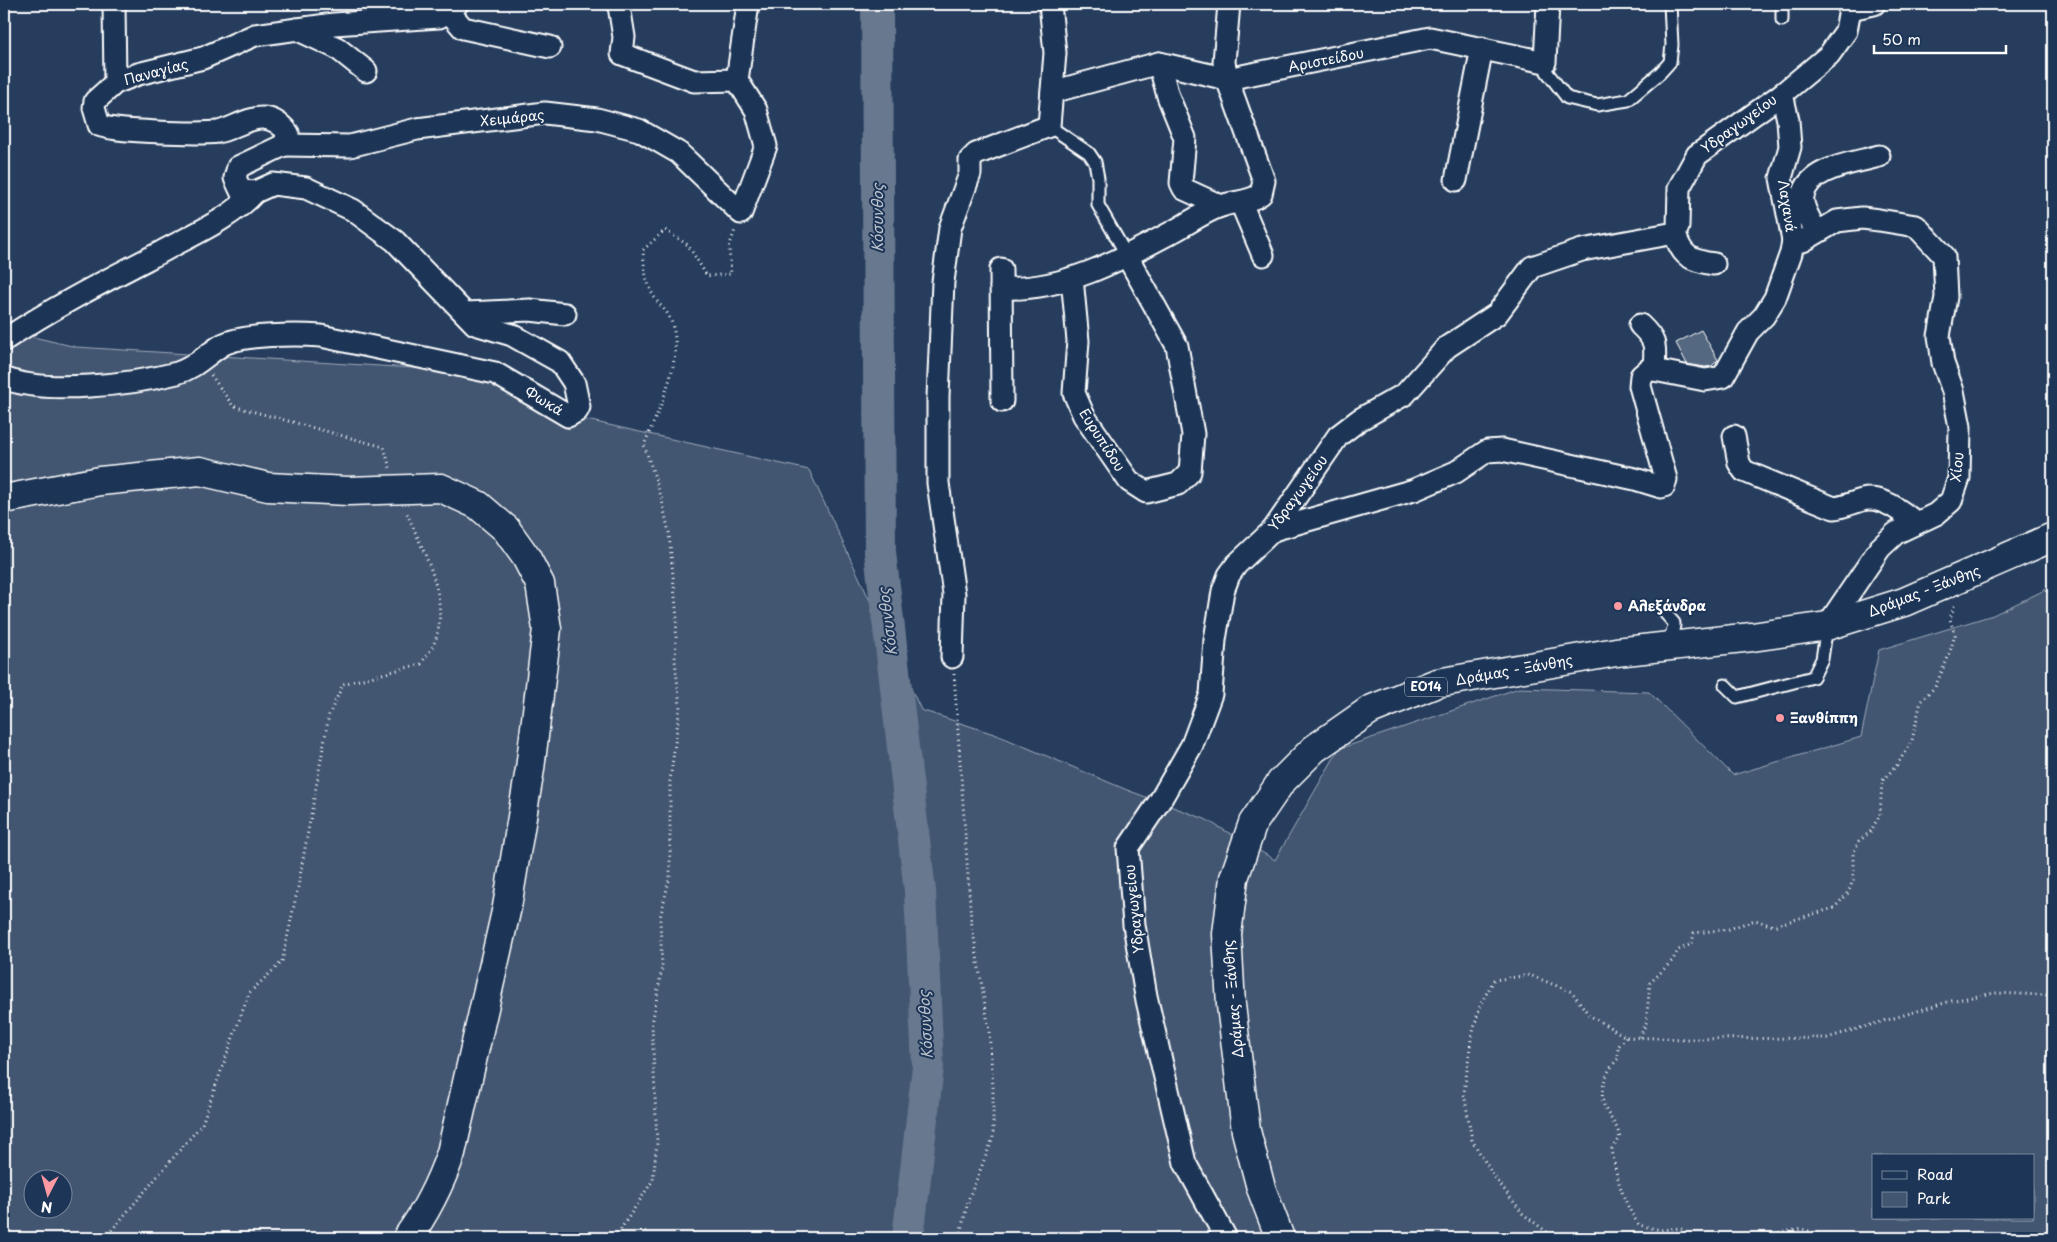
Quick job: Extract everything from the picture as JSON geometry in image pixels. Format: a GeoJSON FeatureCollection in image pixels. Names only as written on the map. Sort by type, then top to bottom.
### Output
{"type":"FeatureCollection","features":[{"type":"Feature","properties":{"kind":"main road"},"geometry":{"type":"LineString","coordinates":[[4,499],[100,481],[200,471],[268,488],[348,491],[441,488],[478,505],[506,529],[526,557],[540,584],[547,629],[530,769],[507,907],[455,1134],[440,1185],[423,1215],[406,1238]]}},
{"type":"Feature","properties":{"kind":"main road","name":"Δράμας - Ξάνθης"},"geometry":{"type":"LineString","coordinates":[[1280,1238],[1261,1188],[1246,1131],[1231,1004],[1227,934],[1234,878],[1254,823],[1281,782],[1314,749],[1370,710],[1437,683],[1616,652],[1752,637],[1827,626],[1904,602],[2053,537]]}},
{"type":"Feature","properties":{"kind":"street"},"geometry":{"type":"LineString","coordinates":[[114,4],[115,83]]}},
{"type":"Feature","properties":{"kind":"street"},"geometry":{"type":"LineString","coordinates":[[621,4],[619,6],[624,37],[621,49],[622,54],[626,57],[694,81],[737,80]]}},
{"type":"Feature","properties":{"kind":"street"},"geometry":{"type":"LineString","coordinates":[[741,213],[766,146],[756,110],[737,80],[748,4]]}},
{"type":"Feature","properties":{"kind":"street"},"geometry":{"type":"LineString","coordinates":[[952,657],[954,594],[938,483],[938,397],[943,282],[950,228],[970,174],[970,160],[976,154],[1049,126],[1055,53],[1050,4]]}},
{"type":"Feature","properties":{"kind":"street"},"geometry":{"type":"LineString","coordinates":[[1002,401],[1001,279],[1035,286],[1072,278],[1126,256],[1231,204],[1261,194],[1264,180],[1227,79],[1224,62],[1229,4]]}},
{"type":"Feature","properties":{"kind":"street"},"geometry":{"type":"LineString","coordinates":[[1545,62],[1548,4]]}},
{"type":"Feature","properties":{"kind":"street"},"geometry":{"type":"LineString","coordinates":[[1849,6],[1874,4]]}},
{"type":"Feature","properties":{"kind":"street","name":"Υδραγωγείου"},"geometry":{"type":"LineString","coordinates":[[1226,1238],[1185,1163],[1146,996],[1134,925],[1128,848],[1161,800],[1192,745],[1211,694],[1217,630],[1223,591],[1229,575],[1237,564],[1273,530],[1338,436],[1359,420],[1405,394],[1447,347],[1497,314],[1532,267],[1582,250],[1675,233],[1678,227],[1679,188],[1697,155],[1782,94],[1829,55],[1846,31],[1849,6]]}},
{"type":"Feature","properties":{"kind":"street"},"geometry":{"type":"LineString","coordinates":[[453,8],[464,28],[550,47]]}},
{"type":"Feature","properties":{"kind":"street","name":"Παναγίας"},"geometry":{"type":"LineString","coordinates":[[284,145],[288,132],[281,125],[260,118],[217,132],[105,128],[99,125],[94,101],[115,83],[138,74],[203,58],[255,36],[296,29],[439,17],[453,8]]}},
{"type":"Feature","properties":{"kind":"street"},"geometry":{"type":"LineString","coordinates":[[296,29],[337,48],[366,71]]}},
{"type":"Feature","properties":{"kind":"street","name":"Αριστείδου"},"geometry":{"type":"LineString","coordinates":[[1052,92],[1159,63],[1227,79],[1430,38],[1545,62]]}},
{"type":"Feature","properties":{"kind":"street"},"geometry":{"type":"LineString","coordinates":[[1456,180],[1482,48]]}},
{"type":"Feature","properties":{"kind":"street"},"geometry":{"type":"LineString","coordinates":[[1159,63],[1168,96],[1185,138],[1181,183],[1184,189],[1231,204],[1263,255]]}},
{"type":"Feature","properties":{"kind":"street","name":"Λαχανά"},"geometry":{"type":"LineString","coordinates":[[1782,94],[1788,120],[1790,147],[1781,178],[1793,240],[1803,241],[1837,221],[1853,219],[1879,220],[1916,226],[1944,256]]}},
{"type":"Feature","properties":{"kind":"street","name":"Χειμάρας"},"geometry":{"type":"LineString","coordinates":[[284,145],[350,146],[417,129],[545,113],[597,119],[639,130],[679,153],[741,213]]}},
{"type":"Feature","properties":{"kind":"street"},"geometry":{"type":"LineString","coordinates":[[255,192],[241,191],[236,184],[234,178],[238,167],[284,145]]}},
{"type":"Feature","properties":{"kind":"street"},"geometry":{"type":"LineString","coordinates":[[1817,232],[1805,209],[1802,197],[1809,184],[1819,174],[1879,156]]}},
{"type":"Feature","properties":{"kind":"street","name":"Φωκά"},"geometry":{"type":"LineString","coordinates":[[201,361],[224,344],[262,336],[321,336],[495,373],[564,414],[572,415],[579,407],[574,383],[560,362],[512,335],[475,324],[395,241],[353,210],[306,188],[273,184],[255,192]]}},
{"type":"Feature","properties":{"kind":"street"},"geometry":{"type":"LineString","coordinates":[[4,340],[38,317],[206,228],[247,201],[255,192]]}},
{"type":"Feature","properties":{"kind":"street"},"geometry":{"type":"LineString","coordinates":[[1675,233],[1678,245],[1684,254],[1698,261],[1714,264]]}},
{"type":"Feature","properties":{"kind":"street"},"geometry":{"type":"LineString","coordinates":[[1273,530],[1414,490],[1456,472],[1487,451],[1502,450],[1635,479],[1661,487],[1666,483],[1666,479],[1640,386],[1641,376],[1648,369],[1705,380],[1723,377],[1730,368],[1748,332],[1764,316],[1775,298],[1791,253],[1793,240]]}},
{"type":"Feature","properties":{"kind":"street","name":"Ευρυπίδου"},"geometry":{"type":"LineString","coordinates":[[1072,278],[1078,341],[1074,393],[1084,416],[1129,481],[1146,492],[1178,484],[1190,472],[1193,434],[1177,346],[1126,256]]}},
{"type":"Feature","properties":{"kind":"street","name":"Χίου"},"geometry":{"type":"LineString","coordinates":[[1827,626],[1880,548],[1896,533],[1936,514],[1951,501],[1958,478],[1960,427],[1953,390],[1943,363],[1939,336],[1946,297],[1944,256]]}},
{"type":"Feature","properties":{"kind":"street"},"geometry":{"type":"LineString","coordinates":[[466,313],[530,310],[565,314]]}},
{"type":"Feature","properties":{"kind":"street"},"geometry":{"type":"LineString","coordinates":[[1640,325],[1652,337],[1654,370]]}},
{"type":"Feature","properties":{"kind":"street"},"geometry":{"type":"LineString","coordinates":[[4,378],[18,384],[63,388],[107,384],[179,373],[201,361]]}},
{"type":"Feature","properties":{"kind":"street"},"geometry":{"type":"LineString","coordinates":[[1734,436],[1739,463],[1744,471],[1834,508],[1844,507],[1868,499],[1882,502],[1918,523]]}},
{"type":"Feature","properties":{"kind":"lane"},"geometry":{"type":"LineString","coordinates":[[1545,62],[1547,72],[1567,98],[1596,105],[1628,100],[1670,62],[1672,45],[1670,4]]}},
{"type":"Feature","properties":{"kind":"lane"},"geometry":{"type":"LineString","coordinates":[[1782,4],[1782,20]]}},
{"type":"Feature","properties":{"kind":"lane"},"geometry":{"type":"LineString","coordinates":[[1049,126],[1089,153],[1095,162],[1098,178],[1098,205],[1126,256]]}},
{"type":"Feature","properties":{"kind":"lane"},"geometry":{"type":"LineString","coordinates":[[1664,612],[1674,623],[1674,631],[1667,640],[1666,647]]}},
{"type":"Feature","properties":{"kind":"lane"},"geometry":{"type":"LineString","coordinates":[[1725,686],[1737,697],[1813,678],[1822,659],[1827,626]]}},
{"type":"Feature","properties":{"kind":"path"},"geometry":{"type":"LineString","coordinates":[[615,1238],[653,1180],[657,1143],[652,1024],[662,968],[660,918],[670,876],[670,781],[680,706],[676,660],[677,618],[669,533],[662,496],[644,445],[660,406],[676,353],[676,334],[667,313],[656,300],[644,272],[643,250],[665,230],[688,245],[708,276],[731,274],[728,247],[741,213]]}},
{"type":"Feature","properties":{"kind":"path"},"geometry":{"type":"LineString","coordinates":[[104,1238],[202,1124],[249,994],[282,962],[298,887],[329,715],[343,684],[375,674],[401,671],[421,664],[434,644],[440,603],[434,579],[396,489],[384,447],[233,406],[201,361]]}},
{"type":"Feature","properties":{"kind":"path"},"geometry":{"type":"LineString","coordinates":[[1640,1037],[1646,1023],[1650,983],[1673,960],[1678,950],[1692,944],[1694,933],[1728,929],[1755,920],[1773,926],[1790,919],[1806,917],[1834,908],[1848,893],[1853,880],[1853,854],[1859,841],[1870,832],[1880,815],[1882,781],[1897,765],[1912,740],[1921,701],[1935,687],[1955,634],[1950,619],[1956,600],[1944,585]]}},
{"type":"Feature","properties":{"kind":"path"},"geometry":{"type":"LineString","coordinates":[[952,657],[970,910],[989,1030],[993,1087],[993,1138],[969,1198],[958,1238]]}},
{"type":"Feature","properties":{"kind":"path"},"geometry":{"type":"LineString","coordinates":[[1555,1238],[1523,1214],[1493,1175],[1472,1140],[1464,1093],[1471,1040],[1480,1005],[1494,980],[1530,975],[1572,992],[1589,1015],[1626,1036],[1723,1040],[1827,1038],[1952,1001],[1994,993],[2046,995],[2053,997]]}},
{"type":"Feature","properties":{"kind":"path"},"geometry":{"type":"LineString","coordinates":[[1626,1036],[1618,1047],[1618,1059],[1611,1065],[1603,1083],[1605,1109],[1617,1124],[1620,1138],[1612,1149],[1615,1168],[1627,1208],[1638,1225],[1661,1230],[1680,1228],[1693,1238]]}},
{"type":"Feature","properties":{"kind":"path"},"geometry":{"type":"LineString","coordinates":[[1744,1238],[1802,1229],[1834,1238]]}},
{"type":"Feature","properties":{"kind":"green space"},"geometry":{"type":"Polygon","coordinates":[[[4,330],[76,347],[476,372],[542,410],[809,470],[921,710],[997,735],[1127,790],[1205,819],[1275,860],[1339,749],[1519,688],[1649,692],[1733,775],[1861,737],[1879,650],[1993,615],[2053,586],[2053,1238],[4,1238],[4,330]]]}},
{"type":"Feature","properties":{"kind":"building"},"geometry":{"type":"Polygon","coordinates":[[[1701,330],[1718,360],[1712,366],[1705,367],[1687,364],[1676,343],[1701,330]]]}},
{"type":"Feature","properties":{"kind":"waterway","name":"Κόσυνθος"},"geometry":{"type":"LineString","coordinates":[[877,4],[880,552],[920,891],[928,1067],[908,1238]]}},
{"type":"Feature","properties":{"kind":"place","name":"Αλεξάνδρα"},"geometry":{"type":"Point","coordinates":[1618,606]}},
{"type":"Feature","properties":{"kind":"place","name":"Ξανθίππη"},"geometry":{"type":"Point","coordinates":[1780,718]}}]}
